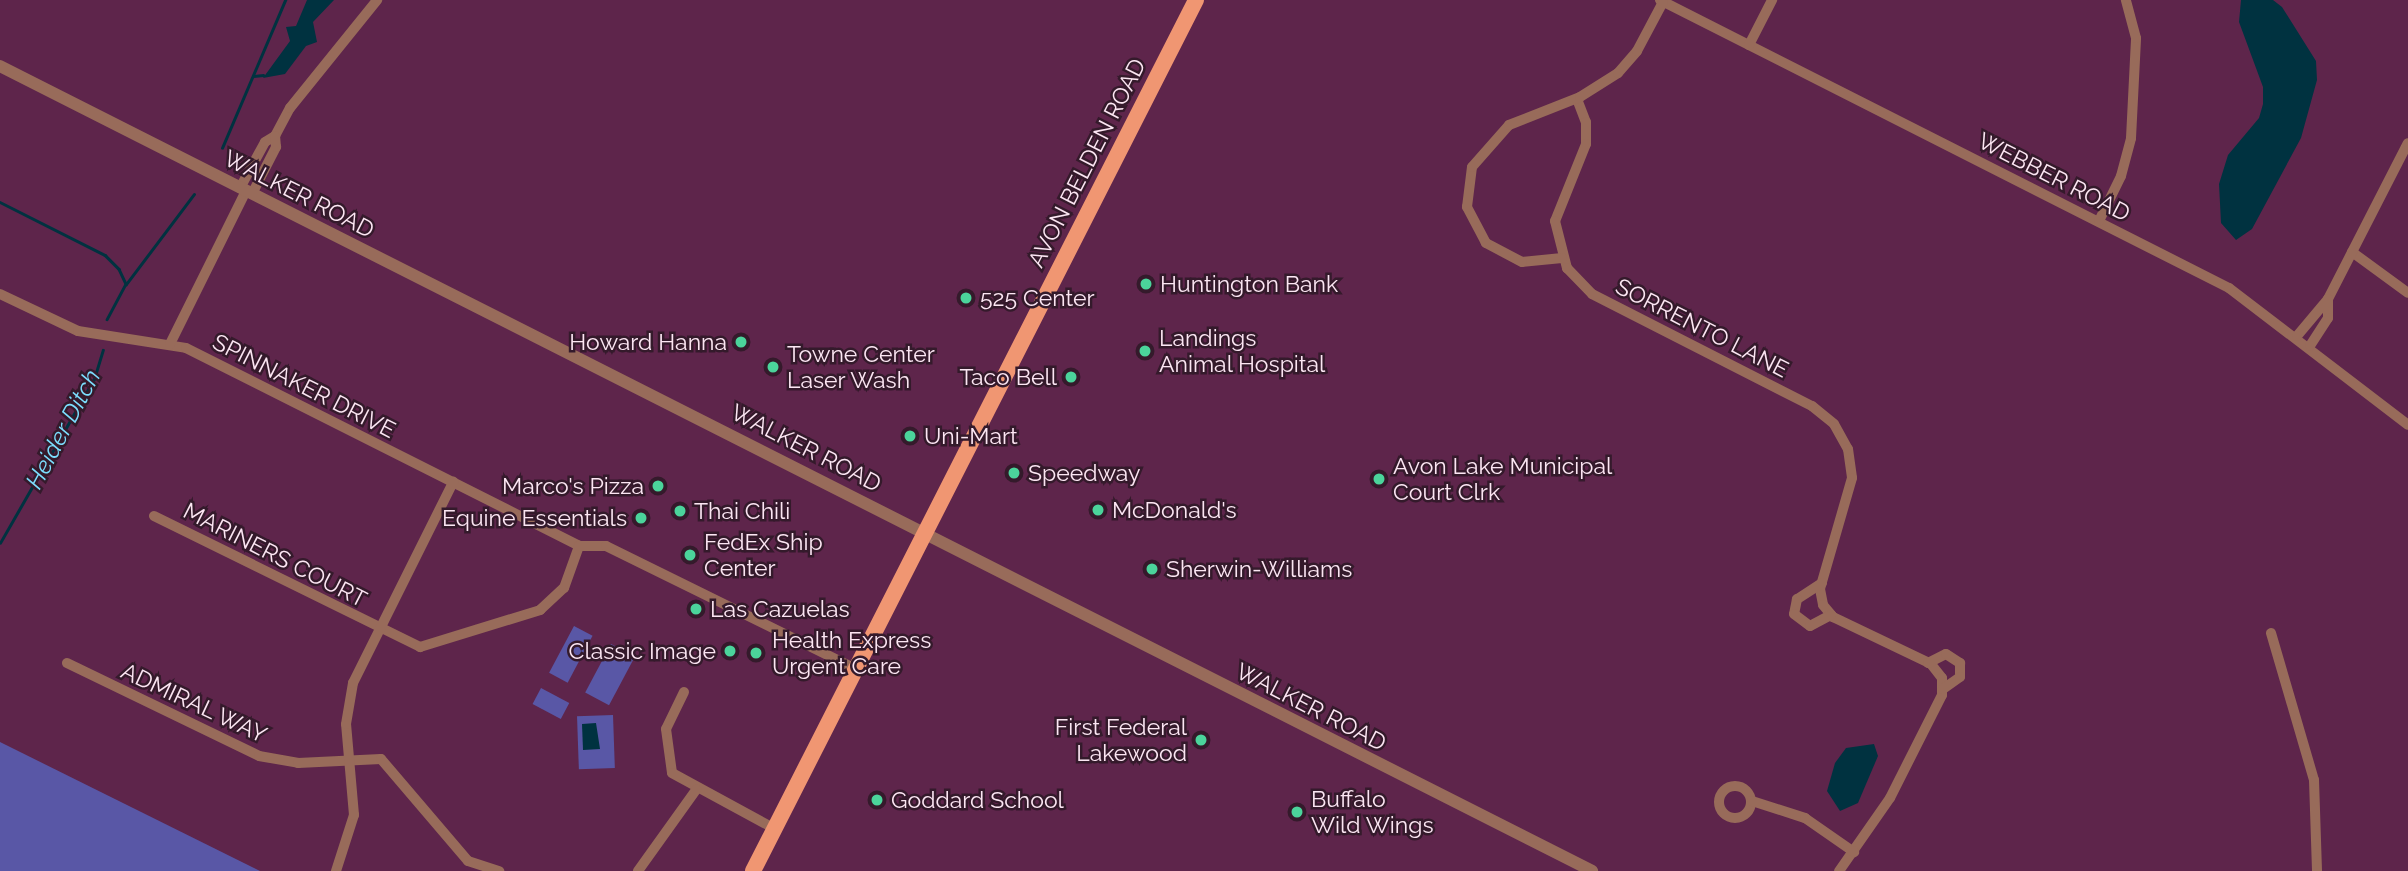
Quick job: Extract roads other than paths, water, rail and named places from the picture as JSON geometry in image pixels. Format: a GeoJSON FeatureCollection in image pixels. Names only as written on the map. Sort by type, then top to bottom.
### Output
{"type":"FeatureCollection","features":[{"type":"Feature","properties":{"kind":"main road","name":"AVON BELDEN ROAD"},"geometry":{"type":"LineString","coordinates":[[754,871],[1196,0]]}},
{"type":"Feature","properties":{"kind":"street"},"geometry":{"type":"LineString","coordinates":[[170,344],[246,191],[276,147],[275,136],[290,108],[377,0]]}},
{"type":"Feature","properties":{"kind":"street"},"geometry":{"type":"LineString","coordinates":[[1749,45],[1772,0]]}},
{"type":"Feature","properties":{"kind":"street"},"geometry":{"type":"LineString","coordinates":[[2099,221],[2121,176],[2131,138],[2135,26],[2126,0]]}},
{"type":"Feature","properties":{"kind":"street"},"geometry":{"type":"LineString","coordinates":[[1577,99],[1587,139],[1556,212],[1562,258],[1522,262],[1492,248],[1472,223],[1466,190],[1476,159],[1497,135],[1537,111],[1577,99],[1628,63],[1661,1]]}},
{"type":"Feature","properties":{"kind":"street","name":"WEBBER ROAD"},"geometry":{"type":"LineString","coordinates":[[1661,1],[2229,288],[2297,336],[2408,425]]}},
{"type":"Feature","properties":{"kind":"street","name":"WALKER ROAD"},"geometry":{"type":"LineString","coordinates":[[0,66],[925,531],[1592,871]]}},
{"type":"Feature","properties":{"kind":"street"},"geometry":{"type":"LineString","coordinates":[[2297,336],[2328,299],[2408,143]]}},
{"type":"Feature","properties":{"kind":"street"},"geometry":{"type":"LineString","coordinates":[[2352,252],[2408,293]]}},
{"type":"Feature","properties":{"kind":"street","name":"SORRENTO LANE"},"geometry":{"type":"LineString","coordinates":[[1562,258],[1592,294],[1812,406],[1834,424],[1848,449],[1852,478],[1822,583]]}},
{"type":"Feature","properties":{"kind":"street","name":"SPINNAKER DRIVE"},"geometry":{"type":"LineString","coordinates":[[0,294],[78,331],[170,344],[579,546]]}},
{"type":"Feature","properties":{"kind":"street"},"geometry":{"type":"LineString","coordinates":[[2310,346],[2328,318],[2328,299]]}},
{"type":"Feature","properties":{"kind":"street"},"geometry":{"type":"LineString","coordinates":[[336,871],[354,815],[348,699],[379,629],[453,482]]}},
{"type":"Feature","properties":{"kind":"street","name":"MARINERS COURT"},"geometry":{"type":"LineString","coordinates":[[154,516],[420,647],[540,610],[564,588],[579,546]]}},
{"type":"Feature","properties":{"kind":"street"},"geometry":{"type":"LineString","coordinates":[[579,546],[618,550],[856,668]]}},
{"type":"Feature","properties":{"kind":"street"},"geometry":{"type":"LineString","coordinates":[[1822,583],[1797,599],[1794,614],[1810,626],[1831,615]]}},
{"type":"Feature","properties":{"kind":"street"},"geometry":{"type":"LineString","coordinates":[[1822,583],[1821,602],[1831,615],[1928,663],[1939,673],[1943,689]]}},
{"type":"Feature","properties":{"kind":"street"},"geometry":{"type":"LineString","coordinates":[[2271,633],[2314,780],[2317,871]]}},
{"type":"Feature","properties":{"kind":"street"},"geometry":{"type":"LineString","coordinates":[[1839,871],[1890,798],[1943,689],[1960,677],[1959,661],[1946,654],[1928,663]]}},
{"type":"Feature","properties":{"kind":"street","name":"ADMIRAL WAY"},"geometry":{"type":"LineString","coordinates":[[67,663],[259,756],[298,763],[375,757],[386,763],[468,861],[499,871]]}},
{"type":"Feature","properties":{"kind":"street"},"geometry":{"type":"LineString","coordinates":[[684,692],[664,744],[672,773],[696,790],[775,828]]}},
{"type":"Feature","properties":{"kind":"street"},"geometry":{"type":"LineString","coordinates":[[638,871],[696,790]]}},
{"type":"Feature","properties":{"kind":"street"},"geometry":{"type":"LineString","coordinates":[[1752,801],[1805,818],[1854,852]]}},
{"type":"Feature","properties":{"kind":"water"},"geometry":{"type":"Polygon","coordinates":[[[307,0],[334,0],[313,22],[317,42],[306,46],[285,74],[263,78],[290,41],[286,27],[296,26],[307,0]]]}},
{"type":"Feature","properties":{"kind":"water"},"geometry":{"type":"Polygon","coordinates":[[[2241,0],[2273,0],[2282,7],[2316,61],[2317,80],[2301,138],[2252,229],[2236,240],[2221,223],[2219,184],[2228,155],[2259,118],[2263,104],[2263,87],[2239,22],[2241,0]]]}},
{"type":"Feature","properties":{"kind":"water"},"geometry":{"type":"Polygon","coordinates":[[[596,723],[600,749],[583,750],[582,724],[596,723]]]}},
{"type":"Feature","properties":{"kind":"water"},"geometry":{"type":"Polygon","coordinates":[[[1874,744],[1878,756],[1858,803],[1840,811],[1827,791],[1835,763],[1846,748],[1874,744]]]}},
{"type":"Feature","properties":{"kind":"waterway"},"geometry":{"type":"LineString","coordinates":[[222,148],[285,0]]}},
{"type":"Feature","properties":{"kind":"waterway"},"geometry":{"type":"LineString","coordinates":[[253,76],[263,75]]}},
{"type":"Feature","properties":{"kind":"waterway"},"geometry":{"type":"LineString","coordinates":[[127,283],[194,194]]}},
{"type":"Feature","properties":{"kind":"waterway","name":"Heider Ditch"},"geometry":{"type":"LineString","coordinates":[[0,202],[105,255],[119,269],[126,284],[107,319]]}},
{"type":"Feature","properties":{"kind":"waterway","name":"Heider Ditch"},"geometry":{"type":"LineString","coordinates":[[0,543],[94,379],[103,350]]}},
{"type":"Feature","properties":{"kind":"place","name":"Huntington Bank"},"geometry":{"type":"Point","coordinates":[1146,284]}},
{"type":"Feature","properties":{"kind":"place","name":"525 Center"},"geometry":{"type":"Point","coordinates":[966,298]}},
{"type":"Feature","properties":{"kind":"place","name":"Howard Hanna"},"geometry":{"type":"Point","coordinates":[741,342]}},
{"type":"Feature","properties":{"kind":"place","name":"Landings Animal Hospital"},"geometry":{"type":"Point","coordinates":[1145,351]}},
{"type":"Feature","properties":{"kind":"place","name":"Towne Center Laser Wash"},"geometry":{"type":"Point","coordinates":[773,367]}},
{"type":"Feature","properties":{"kind":"place","name":"Taco Bell"},"geometry":{"type":"Point","coordinates":[1071,377]}},
{"type":"Feature","properties":{"kind":"place","name":"Uni-Mart"},"geometry":{"type":"Point","coordinates":[910,436]}},
{"type":"Feature","properties":{"kind":"place","name":"Speedway"},"geometry":{"type":"Point","coordinates":[1014,473]}},
{"type":"Feature","properties":{"kind":"place","name":"Avon Lake Municipal Court Clrk"},"geometry":{"type":"Point","coordinates":[1379,479]}},
{"type":"Feature","properties":{"kind":"place","name":"Marco's Pizza"},"geometry":{"type":"Point","coordinates":[658,486]}},
{"type":"Feature","properties":{"kind":"place","name":"McDonald's"},"geometry":{"type":"Point","coordinates":[1098,510]}},
{"type":"Feature","properties":{"kind":"place","name":"Thai Chili"},"geometry":{"type":"Point","coordinates":[680,511]}},
{"type":"Feature","properties":{"kind":"place","name":"Equine Essentials"},"geometry":{"type":"Point","coordinates":[641,518]}},
{"type":"Feature","properties":{"kind":"place","name":"FedEx Ship Center"},"geometry":{"type":"Point","coordinates":[690,555]}},
{"type":"Feature","properties":{"kind":"place","name":"Sherwin-Williams"},"geometry":{"type":"Point","coordinates":[1152,569]}},
{"type":"Feature","properties":{"kind":"place","name":"Las Cazuelas"},"geometry":{"type":"Point","coordinates":[696,609]}},
{"type":"Feature","properties":{"kind":"place","name":"Classic Image"},"geometry":{"type":"Point","coordinates":[730,651]}},
{"type":"Feature","properties":{"kind":"place","name":"Health Express Urgent Care"},"geometry":{"type":"Point","coordinates":[756,653]}},
{"type":"Feature","properties":{"kind":"place","name":"First Federal Lakewood"},"geometry":{"type":"Point","coordinates":[1201,740]}},
{"type":"Feature","properties":{"kind":"place","name":"Goddard School"},"geometry":{"type":"Point","coordinates":[877,800]}},
{"type":"Feature","properties":{"kind":"place","name":"Buffalo Wild Wings"},"geometry":{"type":"Point","coordinates":[1297,812]}}]}
